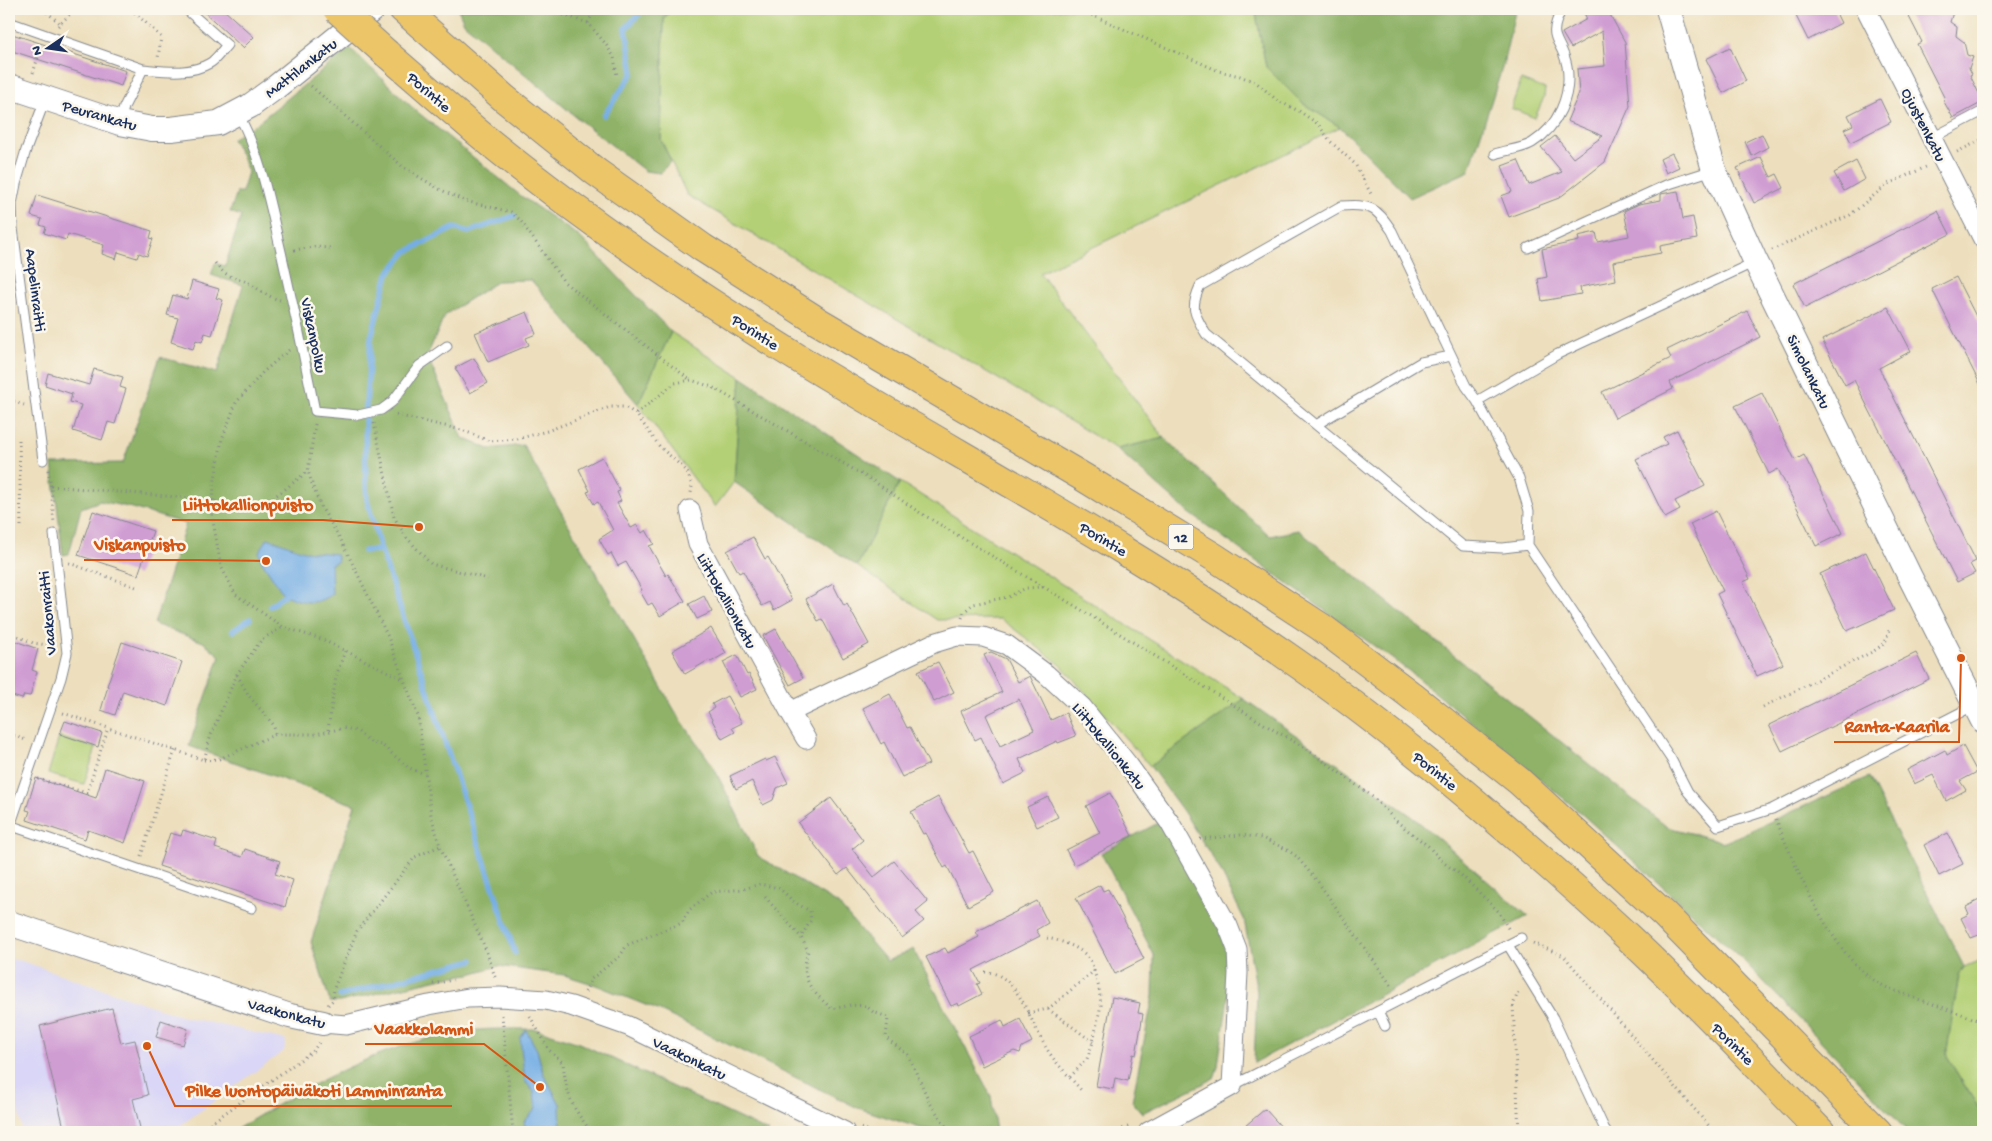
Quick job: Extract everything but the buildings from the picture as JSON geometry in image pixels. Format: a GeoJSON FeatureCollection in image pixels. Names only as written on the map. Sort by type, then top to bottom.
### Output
{"type":"FeatureCollection","features":[{"type":"Feature","properties":{"kind":"highway","name":"Porintie"},"geometry":{"type":"LineString","coordinates":[[337,9],[486,139],[568,202],[679,282],[799,358],[1057,509],[1192,591],[1292,659],[1382,726],[1498,821],[1630,939],[1821,1132]]}},
{"type":"Feature","properties":{"kind":"highway","name":"12"},"geometry":{"type":"LineString","coordinates":[[412,16],[505,100],[596,172],[702,248],[827,327],[1214,556],[1321,627],[1408,693],[1519,781],[1665,915],[1878,1132]]}},
{"type":"Feature","properties":{"kind":"street","name":"Mattilankatu"},"geometry":{"type":"LineString","coordinates":[[244,110],[372,9]]}},
{"type":"Feature","properties":{"kind":"street","name":"Simolankatu"},"geometry":{"type":"LineString","coordinates":[[1668,9],[1714,170],[1755,260],[1910,577],[1981,709]]}},
{"type":"Feature","properties":{"kind":"street","name":"Ojustenkatu"},"geometry":{"type":"LineString","coordinates":[[1866,9],[1983,239]]}},
{"type":"Feature","properties":{"kind":"street","name":"Peurankatu"},"geometry":{"type":"LineString","coordinates":[[9,86],[120,123],[152,129],[171,129],[218,123],[244,110]]}},
{"type":"Feature","properties":{"kind":"street","name":"Liittokallionkatu"},"geometry":{"type":"LineString","coordinates":[[690,510],[698,544],[806,739]]}},
{"type":"Feature","properties":{"kind":"street","name":"Liittokallionkatu"},"geometry":{"type":"LineString","coordinates":[[790,712],[926,647],[957,636],[983,637],[1007,645],[1046,674],[1076,702],[1129,766],[1170,823],[1228,926],[1237,949],[1238,973],[1232,1086]]}},
{"type":"Feature","properties":{"kind":"street","name":"Vaakonkatu"},"geometry":{"type":"LineString","coordinates":[[9,924],[290,1016],[324,1015],[346,1025],[429,1005],[468,998],[527,998],[571,1006],[628,1026],[845,1132]]}},
{"type":"Feature","properties":{"kind":"street"},"geometry":{"type":"LineString","coordinates":[[1158,1130],[1232,1086]]}},
{"type":"Feature","properties":{"kind":"lane"},"geometry":{"type":"LineString","coordinates":[[9,22],[143,69],[168,72],[192,70],[212,62],[227,45],[186,9]]}},
{"type":"Feature","properties":{"kind":"lane"},"geometry":{"type":"LineString","coordinates":[[1495,154],[1532,143],[1550,128],[1562,109],[1569,88],[1567,64],[1556,40],[1554,25],[1562,9]]}},
{"type":"Feature","properties":{"kind":"lane"},"geometry":{"type":"LineString","coordinates":[[120,123],[124,107],[143,69]]}},
{"type":"Feature","properties":{"kind":"lane","name":"Aapelinraitti"},"geometry":{"type":"LineString","coordinates":[[43,460],[13,228],[12,204],[26,150],[46,98]]}},
{"type":"Feature","properties":{"kind":"lane","name":"Viskanpolku"},"geometry":{"type":"LineString","coordinates":[[244,110],[250,138],[264,182],[302,340],[315,411]]}},
{"type":"Feature","properties":{"kind":"lane"},"geometry":{"type":"LineString","coordinates":[[1932,138],[1983,111]]}},
{"type":"Feature","properties":{"kind":"lane"},"geometry":{"type":"LineString","coordinates":[[1528,248],[1666,185],[1714,170]]}},
{"type":"Feature","properties":{"kind":"lane"},"geometry":{"type":"LineString","coordinates":[[1528,545],[1503,548],[1463,546],[1206,334],[1194,314],[1194,300],[1200,286],[1342,206],[1360,204],[1379,211],[1392,231],[1466,386],[1477,401],[1519,478],[1529,511],[1528,545],[1671,759],[1688,792],[1718,826],[1772,810],[1981,709]]}},
{"type":"Feature","properties":{"kind":"lane"},"geometry":{"type":"LineString","coordinates":[[1477,401],[1558,354],[1755,260]]}},
{"type":"Feature","properties":{"kind":"lane"},"geometry":{"type":"LineString","coordinates":[[315,411],[358,415],[374,412],[392,402],[419,366],[446,346]]}},
{"type":"Feature","properties":{"kind":"lane"},"geometry":{"type":"LineString","coordinates":[[1316,425],[1421,362],[1451,356]]}},
{"type":"Feature","properties":{"kind":"lane","name":"Vaakonraitti"},"geometry":{"type":"LineString","coordinates":[[9,826],[39,744],[65,664],[67,647],[54,534]]}},
{"type":"Feature","properties":{"kind":"lane"},"geometry":{"type":"LineString","coordinates":[[9,826],[252,908]]}},
{"type":"Feature","properties":{"kind":"lane"},"geometry":{"type":"LineString","coordinates":[[1232,1086],[1514,941],[1530,981],[1553,1018],[1606,1132]]}},
{"type":"Feature","properties":{"kind":"lane"},"geometry":{"type":"LineString","coordinates":[[1378,1011],[1385,1026]]}},
{"type":"Feature","properties":{"kind":"path"},"geometry":{"type":"LineString","coordinates":[[43,9],[61,24]]}},
{"type":"Feature","properties":{"kind":"path"},"geometry":{"type":"LineString","coordinates":[[131,9],[161,37],[159,57],[143,69]]}},
{"type":"Feature","properties":{"kind":"path"},"geometry":{"type":"LineString","coordinates":[[534,9],[548,10],[588,23],[614,57],[617,76]]}},
{"type":"Feature","properties":{"kind":"path"},"geometry":{"type":"LineString","coordinates":[[588,23],[595,9]]}},
{"type":"Feature","properties":{"kind":"path"},"geometry":{"type":"LineString","coordinates":[[1078,9],[1219,71],[1240,76],[1256,84],[1278,102],[1318,124],[1330,141],[1354,164],[1369,189],[1379,211]]}},
{"type":"Feature","properties":{"kind":"path"},"geometry":{"type":"LineString","coordinates":[[310,85],[403,167],[439,189],[465,201],[511,212],[520,220],[564,282],[691,380],[712,387],[853,470],[1307,749],[1373,797],[1396,821],[1428,846],[1444,863],[1461,874],[1483,895],[1499,912],[1514,941],[1564,956],[1714,1132]]}},
{"type":"Feature","properties":{"kind":"path"},"geometry":{"type":"LineString","coordinates":[[1755,260],[1850,215],[1888,184],[1983,139]]}},
{"type":"Feature","properties":{"kind":"path"},"geometry":{"type":"LineString","coordinates":[[281,254],[302,248],[330,248]]}},
{"type":"Feature","properties":{"kind":"path"},"geometry":{"type":"LineString","coordinates":[[215,263],[231,278],[251,284],[272,298],[293,302]]}},
{"type":"Feature","properties":{"kind":"path"},"geometry":{"type":"LineString","coordinates":[[302,340],[263,372],[236,403],[222,438],[212,516],[221,566],[235,594],[283,627],[320,639],[404,680]]}},
{"type":"Feature","properties":{"kind":"path"},"geometry":{"type":"LineString","coordinates":[[636,414],[675,383],[691,380]]}},
{"type":"Feature","properties":{"kind":"path"},"geometry":{"type":"LineString","coordinates":[[488,579],[432,564],[406,537],[394,517],[374,412],[462,430],[489,441],[517,439],[547,431],[610,407],[626,407],[636,414],[660,447],[687,471],[692,486],[690,510]]}},
{"type":"Feature","properties":{"kind":"path"},"geometry":{"type":"LineString","coordinates":[[315,411],[308,471],[321,506],[341,540],[384,629],[418,716],[431,815],[440,846],[486,950],[494,978]]}},
{"type":"Feature","properties":{"kind":"path"},"geometry":{"type":"LineString","coordinates":[[19,440],[21,526]]}},
{"type":"Feature","properties":{"kind":"path"},"geometry":{"type":"LineString","coordinates":[[43,460],[52,486],[54,534]]}},
{"type":"Feature","properties":{"kind":"path"},"geometry":{"type":"LineString","coordinates":[[52,486],[213,501],[253,507],[284,490],[308,471]]}},
{"type":"Feature","properties":{"kind":"path"},"geometry":{"type":"LineString","coordinates":[[56,558],[139,588]]}},
{"type":"Feature","properties":{"kind":"path"},"geometry":{"type":"LineString","coordinates":[[957,636],[964,612],[973,604],[1008,597],[1026,588],[1044,587]]}},
{"type":"Feature","properties":{"kind":"path"},"geometry":{"type":"LineString","coordinates":[[204,760],[211,735],[237,674],[262,639],[283,627]]}},
{"type":"Feature","properties":{"kind":"path"},"geometry":{"type":"LineString","coordinates":[[1763,707],[1874,651],[1885,643],[1890,628]]}},
{"type":"Feature","properties":{"kind":"path"},"geometry":{"type":"LineString","coordinates":[[9,632],[33,643],[67,647]]}},
{"type":"Feature","properties":{"kind":"path"},"geometry":{"type":"LineString","coordinates":[[328,730],[336,676],[345,651]]}},
{"type":"Feature","properties":{"kind":"path"},"geometry":{"type":"LineString","coordinates":[[237,674],[249,696],[273,724],[276,734]]}},
{"type":"Feature","properties":{"kind":"path"},"geometry":{"type":"LineString","coordinates":[[50,709],[204,760],[219,759],[276,734],[315,734],[345,728],[357,731],[372,743],[382,744],[409,768],[425,774]]}},
{"type":"Feature","properties":{"kind":"path"},"geometry":{"type":"LineString","coordinates":[[27,776],[87,793],[108,728]]}},
{"type":"Feature","properties":{"kind":"path"},"geometry":{"type":"LineString","coordinates":[[9,734],[39,744]]}},
{"type":"Feature","properties":{"kind":"path"},"geometry":{"type":"LineString","coordinates":[[137,869],[175,750]]}},
{"type":"Feature","properties":{"kind":"path"},"geometry":{"type":"LineString","coordinates":[[1772,810],[1792,859],[1821,914],[1842,949],[1861,971],[1877,982],[1898,992],[1983,1022]]}},
{"type":"Feature","properties":{"kind":"path"},"geometry":{"type":"LineString","coordinates":[[1182,844],[1213,836],[1240,835],[1262,838],[1286,849],[1296,856],[1318,882],[1401,1000]]}},
{"type":"Feature","properties":{"kind":"path"},"geometry":{"type":"LineString","coordinates":[[198,1132],[313,1051],[321,1037],[324,1015],[333,1000],[334,988],[356,931],[415,857],[440,846]]}},
{"type":"Feature","properties":{"kind":"path"},"geometry":{"type":"LineString","coordinates":[[584,992],[591,978],[620,956],[627,945],[682,923],[688,910],[712,892],[744,889],[760,884],[779,888],[794,902],[810,911],[811,920],[801,937]]}},
{"type":"Feature","properties":{"kind":"path"},"geometry":{"type":"LineString","coordinates":[[765,897],[801,937],[808,951],[804,962],[806,976],[812,991],[832,1009],[866,1006],[873,1012],[888,1017],[886,1038],[908,1055],[930,1103],[945,1126],[945,1132]]}},
{"type":"Feature","properties":{"kind":"path"},"geometry":{"type":"LineString","coordinates":[[1046,938],[1080,950],[1090,959],[1099,988],[1101,1005],[1093,1042],[1087,1059],[1070,1077]]}},
{"type":"Feature","properties":{"kind":"path"},"geometry":{"type":"LineString","coordinates":[[1028,1013],[1048,1009],[1094,971]]}},
{"type":"Feature","properties":{"kind":"path"},"geometry":{"type":"LineString","coordinates":[[985,972],[994,972],[1004,977],[1020,998],[1047,1050],[1081,1090]]}},
{"type":"Feature","properties":{"kind":"path"},"geometry":{"type":"LineString","coordinates":[[1519,1132],[1513,1005],[1516,995],[1530,981]]}},
{"type":"Feature","properties":{"kind":"path"},"geometry":{"type":"LineString","coordinates":[[500,997],[513,1132]]}},
{"type":"Feature","properties":{"kind":"path"},"geometry":{"type":"LineString","coordinates":[[527,998],[529,1013],[539,1034],[549,1050],[563,1063],[566,1089],[575,1112],[592,1132]]}},
{"type":"Feature","properties":{"kind":"path"},"geometry":{"type":"LineString","coordinates":[[1048,1009],[1093,1042]]}},
{"type":"Feature","properties":{"kind":"shaded area"},"geometry":{"type":"Polygon","coordinates":[[[9,959],[22,961],[181,1016],[286,1040],[284,1051],[171,1132],[23,1131],[9,1072],[9,959]]]}},
{"type":"Feature","properties":{"kind":"green space"},"geometry":{"type":"Polygon","coordinates":[[[458,9],[671,9],[664,19],[661,140],[671,161],[660,173],[645,171],[582,122],[464,23],[458,9]]]}},
{"type":"Feature","properties":{"kind":"green space"},"geometry":{"type":"Polygon","coordinates":[[[671,9],[1257,9],[1256,14],[1266,67],[1302,103],[1340,127],[1040,273],[1164,438],[1117,449],[687,195],[661,140],[664,19],[671,9]]]}},
{"type":"Feature","properties":{"kind":"green space"},"geometry":{"type":"Polygon","coordinates":[[[1257,9],[1514,9],[1515,12],[1503,65],[1469,171],[1410,198],[1340,127],[1302,103],[1266,67],[1256,14],[1257,9]]]}},
{"type":"Feature","properties":{"kind":"green space"},"geometry":{"type":"Polygon","coordinates":[[[350,48],[415,110],[521,196],[580,237],[671,332],[638,404],[531,280],[498,281],[445,315],[427,356],[463,438],[489,449],[523,445],[675,711],[713,766],[758,856],[838,904],[887,961],[913,949],[991,1096],[996,1132],[947,1132],[920,1128],[858,1108],[660,1011],[596,985],[564,975],[498,966],[470,974],[447,977],[340,1002],[330,1002],[311,942],[355,805],[189,746],[220,656],[203,642],[154,624],[186,524],[132,508],[100,501],[81,508],[69,554],[63,555],[52,464],[123,463],[160,357],[217,373],[243,285],[211,275],[215,263],[225,266],[241,216],[230,212],[237,192],[242,192],[248,172],[241,154],[232,139],[256,124],[350,48]]]}},
{"type":"Feature","properties":{"kind":"green space"},"geometry":{"type":"Polygon","coordinates":[[[1521,80],[1545,89],[1544,97],[1535,118],[1511,108],[1521,80]]]}},
{"type":"Feature","properties":{"kind":"green space"},"geometry":{"type":"Polygon","coordinates":[[[671,332],[741,377],[734,482],[715,507],[638,404],[671,332]]]}},
{"type":"Feature","properties":{"kind":"green space"},"geometry":{"type":"Polygon","coordinates":[[[741,377],[900,482],[857,566],[734,482],[741,377]]]}},
{"type":"Feature","properties":{"kind":"green space"},"geometry":{"type":"Polygon","coordinates":[[[1164,438],[1270,536],[1298,530],[1667,827],[1725,842],[1869,777],[1964,967],[1959,975],[1947,1057],[1983,1115],[1983,1132],[1908,1132],[1743,960],[1574,807],[1409,671],[1188,512],[1117,449],[1164,438]]]}},
{"type":"Feature","properties":{"kind":"green space"},"geometry":{"type":"Polygon","coordinates":[[[900,482],[1244,699],[1150,766],[1061,665],[1001,619],[937,620],[857,566],[900,482]]]}},
{"type":"Feature","properties":{"kind":"green space"},"geometry":{"type":"Polygon","coordinates":[[[1244,699],[1413,817],[1528,916],[1254,1063],[1257,992],[1244,919],[1219,868],[1183,811],[1150,766],[1244,699]]]}},
{"type":"Feature","properties":{"kind":"green space"},"geometry":{"type":"Polygon","coordinates":[[[59,737],[96,748],[84,784],[48,774],[59,737]]]}},
{"type":"Feature","properties":{"kind":"green space"},"geometry":{"type":"Polygon","coordinates":[[[1162,821],[1224,937],[1229,968],[1229,985],[1215,1077],[1142,1113],[1132,1101],[1153,996],[1154,955],[1101,853],[1162,821]]]}},
{"type":"Feature","properties":{"kind":"green space"},"geometry":{"type":"Polygon","coordinates":[[[1983,959],[1983,1115],[1947,1057],[1947,1049],[1959,975],[1964,967],[1983,959]]]}},
{"type":"Feature","properties":{"kind":"green space"},"geometry":{"type":"Polygon","coordinates":[[[536,1029],[579,1043],[769,1132],[561,1132],[560,1104],[543,1073],[537,1050],[525,1081],[534,1092],[536,1109],[524,1122],[527,1132],[232,1132],[313,1085],[370,1058],[399,1047],[429,1038],[460,1032],[536,1029]]]}},
{"type":"Feature","properties":{"kind":"water"},"geometry":{"type":"Polygon","coordinates":[[[268,538],[304,551],[336,554],[338,561],[331,564],[332,594],[314,602],[297,600],[284,595],[261,560],[259,552],[268,538]]]}},
{"type":"Feature","properties":{"kind":"water"},"geometry":{"type":"Polygon","coordinates":[[[526,1030],[537,1050],[543,1073],[560,1104],[561,1132],[527,1132],[524,1122],[536,1109],[534,1092],[525,1081],[520,1038],[526,1030]]]}},
{"type":"Feature","properties":{"kind":"waterway"},"geometry":{"type":"LineString","coordinates":[[604,115],[633,73],[626,28],[644,9]]}},
{"type":"Feature","properties":{"kind":"waterway"},"geometry":{"type":"LineString","coordinates":[[514,216],[469,232],[454,228],[406,252],[388,274],[371,338],[365,419],[367,500],[381,550],[515,953]]}},
{"type":"Feature","properties":{"kind":"waterway"},"geometry":{"type":"LineString","coordinates":[[364,551],[381,550]]}},
{"type":"Feature","properties":{"kind":"waterway"},"geometry":{"type":"LineString","coordinates":[[270,606],[284,595]]}},
{"type":"Feature","properties":{"kind":"waterway"},"geometry":{"type":"LineString","coordinates":[[233,631],[250,619]]}},
{"type":"Feature","properties":{"kind":"waterway"},"geometry":{"type":"LineString","coordinates":[[340,996],[473,960]]}},
{"type":"Feature","properties":{"kind":"place","name":"Liittokallionpuisto"},"geometry":{"type":"Point","coordinates":[419,527]}},
{"type":"Feature","properties":{"kind":"place","name":"Viskanpuisto"},"geometry":{"type":"Point","coordinates":[266,561]}},
{"type":"Feature","properties":{"kind":"place","name":"Ranta-Kaarila"},"geometry":{"type":"Point","coordinates":[1961,658]}},
{"type":"Feature","properties":{"kind":"place","name":"Pilke luontopäiväkoti Lamminranta"},"geometry":{"type":"Point","coordinates":[147,1046]}},
{"type":"Feature","properties":{"kind":"place","name":"Vaakkolammi"},"geometry":{"type":"Point","coordinates":[540,1087]}}]}
